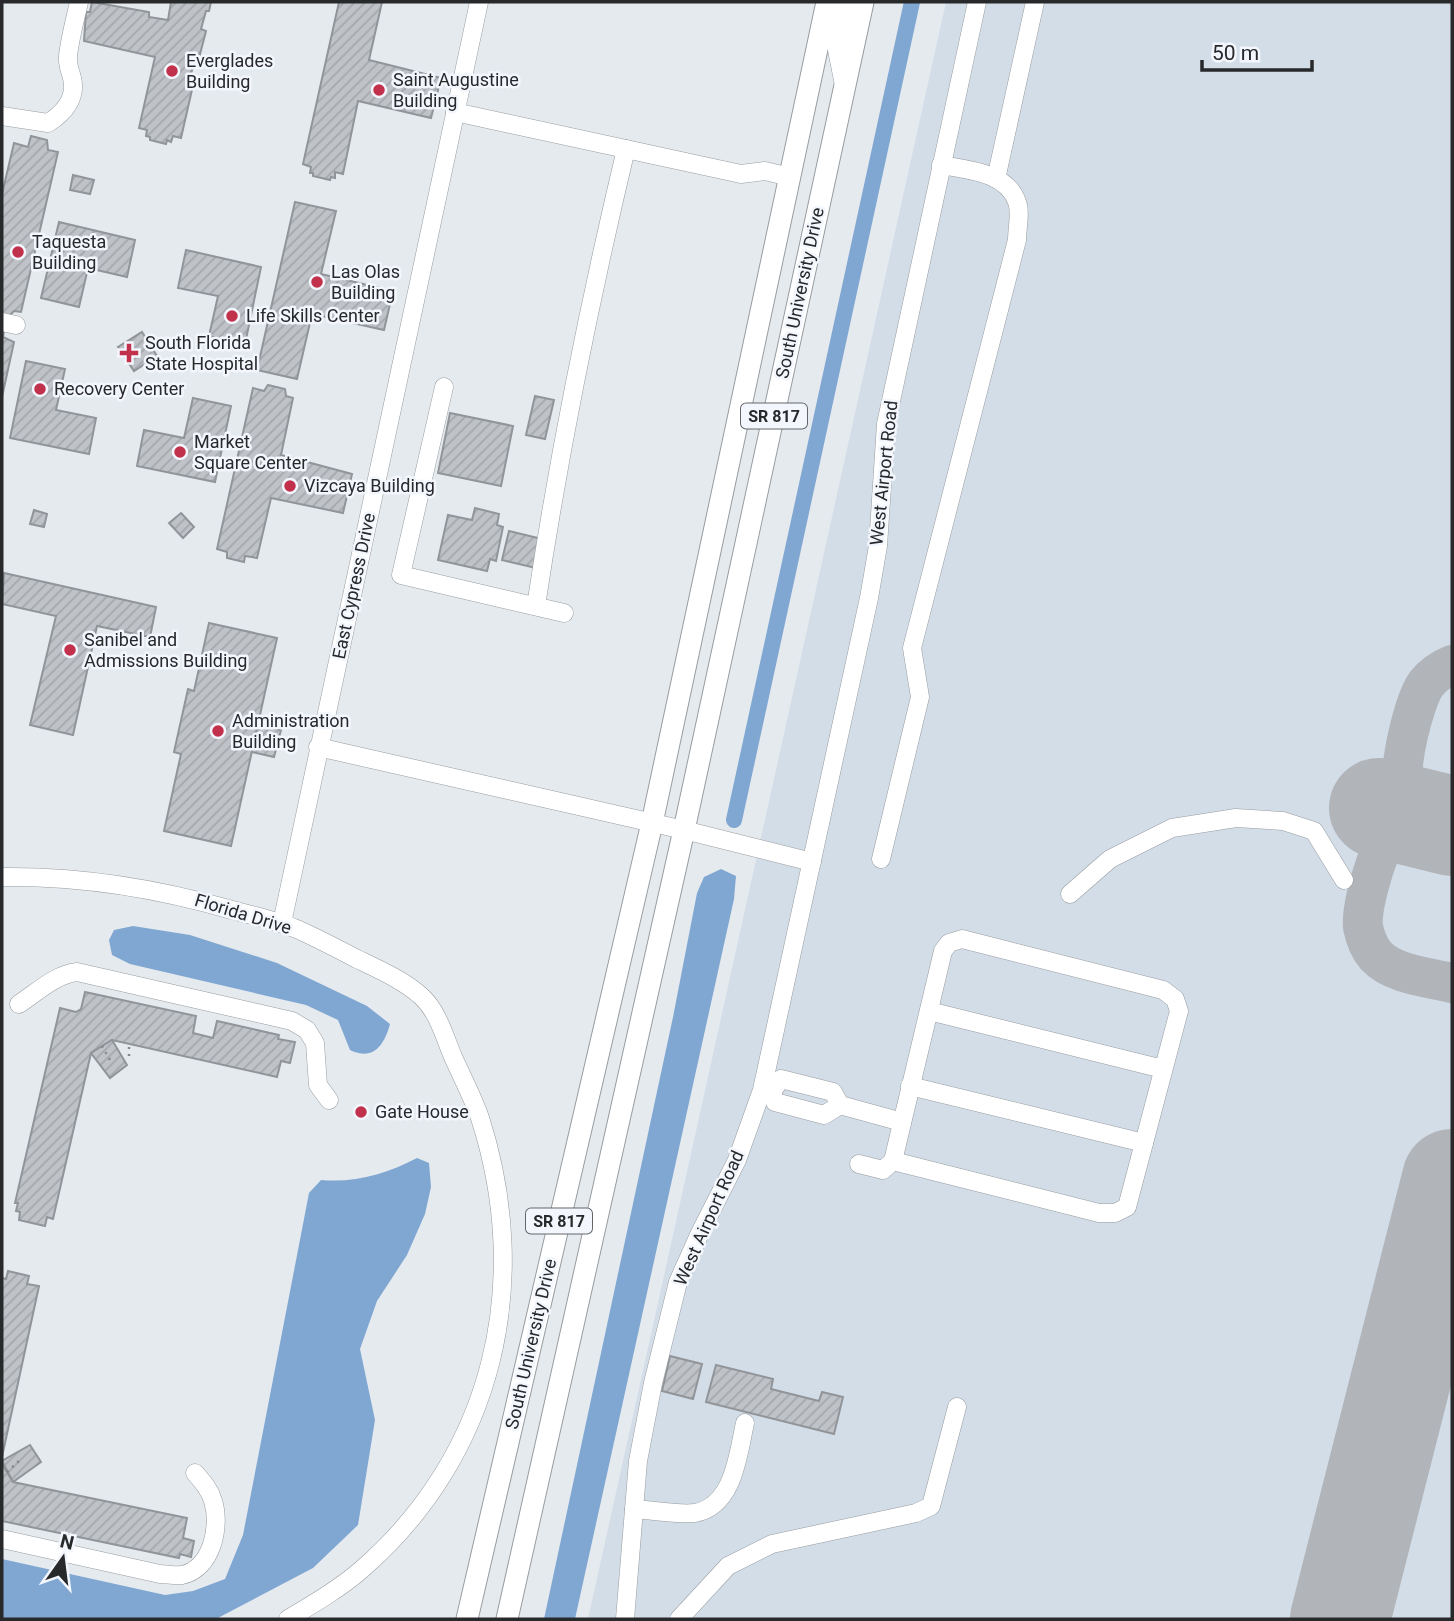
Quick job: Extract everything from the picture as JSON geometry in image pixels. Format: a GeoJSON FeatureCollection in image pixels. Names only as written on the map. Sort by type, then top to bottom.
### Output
{"type":"FeatureCollection","features":[{"type":"Feature","properties":{"kind":"main road","name":"South University Drive"},"geometry":{"type":"LineString","coordinates":[[467,1619],[652,823],[827,2]]}},
{"type":"Feature","properties":{"kind":"main road","name":"South University Drive"},"geometry":{"type":"LineString","coordinates":[[507,1619],[684,830],[863,2]]}},
{"type":"Feature","properties":{"kind":"street"},"geometry":{"type":"LineString","coordinates":[[2,116],[48,123],[61,114],[70,101],[73,80],[67,59],[79,2]]}},
{"type":"Feature","properties":{"kind":"street","name":"East Cypress Drive"},"geometry":{"type":"LineString","coordinates":[[282,923],[479,2]]}},
{"type":"Feature","properties":{"kind":"street"},"geometry":{"type":"LineString","coordinates":[[845,88],[836,46],[846,2]]}},
{"type":"Feature","properties":{"kind":"street","name":"West Airport Road"},"geometry":{"type":"LineString","coordinates":[[625,1619],[638,1461],[653,1383],[678,1282],[767,1091],[812,862],[869,598],[878,546],[886,424],[976,2]]}},
{"type":"Feature","properties":{"kind":"street"},"geometry":{"type":"LineString","coordinates":[[996,179],[1035,2]]}},
{"type":"Feature","properties":{"kind":"street"},"geometry":{"type":"LineString","coordinates":[[456,112],[741,174],[765,171],[790,177]]}},
{"type":"Feature","properties":{"kind":"street"},"geometry":{"type":"LineString","coordinates":[[536,607],[547,524],[626,149]]}},
{"type":"Feature","properties":{"kind":"street"},"geometry":{"type":"LineString","coordinates":[[881,859],[920,697],[912,648],[1017,240],[1018,202],[1005,183],[982,173],[941,165]]}},
{"type":"Feature","properties":{"kind":"street"},"geometry":{"type":"LineString","coordinates":[[444,387],[401,575],[564,613]]}},
{"type":"Feature","properties":{"kind":"street"},"geometry":{"type":"LineString","coordinates":[[318,747],[684,830],[812,862]]}},
{"type":"Feature","properties":{"kind":"street"},"geometry":{"type":"LineString","coordinates":[[1070,894],[1110,859],[1172,828],[1236,818],[1283,821],[1314,831],[1344,880]]}},
{"type":"Feature","properties":{"kind":"street","name":"Florida Drive"},"geometry":{"type":"LineString","coordinates":[[2,877],[117,883],[181,895],[282,923],[359,960],[407,986],[423,998],[437,1018],[474,1100],[498,1193],[505,1252],[502,1310],[491,1363],[449,1466],[428,1499],[396,1536],[360,1571],[328,1596],[288,1619]]}},
{"type":"Feature","properties":{"kind":"street"},"geometry":{"type":"LineString","coordinates":[[859,1164],[883,1170],[893,1161],[943,951],[949,943],[962,939],[1163,990],[1174,999],[1179,1011],[1127,1207],[1115,1213],[1099,1213],[893,1161]]}},
{"type":"Feature","properties":{"kind":"street"},"geometry":{"type":"LineString","coordinates":[[19,1004],[52,982],[77,972],[292,1021],[307,1030],[315,1043],[318,1085],[329,1100]]}},
{"type":"Feature","properties":{"kind":"street"},"geometry":{"type":"LineString","coordinates":[[929,1011],[1163,1069]]}},
{"type":"Feature","properties":{"kind":"street"},"geometry":{"type":"LineString","coordinates":[[839,1105],[833,1092],[781,1079],[767,1091],[775,1102],[824,1115],[839,1105],[902,1122]]}},
{"type":"Feature","properties":{"kind":"street"},"geometry":{"type":"LineString","coordinates":[[911,1086],[1144,1143]]}},
{"type":"Feature","properties":{"kind":"street"},"geometry":{"type":"LineString","coordinates":[[680,1619],[727,1566],[772,1544],[916,1513],[931,1506],[957,1407]]}},
{"type":"Feature","properties":{"kind":"street"},"geometry":{"type":"LineString","coordinates":[[635,1509],[695,1513],[713,1505],[728,1488],[746,1423]]}},
{"type":"Feature","properties":{"kind":"street"},"geometry":{"type":"LineString","coordinates":[[2,1539],[148,1571],[184,1575],[208,1556],[215,1532],[214,1503],[208,1488],[195,1473]]}},
{"type":"Feature","properties":{"kind":"path"},"geometry":{"type":"LineString","coordinates":[[129,1044],[129,1056]]}},
{"type":"Feature","properties":{"kind":"path"},"geometry":{"type":"LineString","coordinates":[[102,1046],[110,1060]]}},
{"type":"Feature","properties":{"kind":"path"},"geometry":{"type":"LineString","coordinates":[[7,1472],[21,1459]]}},
{"type":"Feature","properties":{"kind":"shaded area"},"geometry":{"type":"Polygon","coordinates":[[[946,2],[1452,2],[1452,1619],[588,1619],[946,2]]]}},
{"type":"Feature","properties":{"kind":"water"},"geometry":{"type":"Polygon","coordinates":[[[721,869],[736,876],[734,899],[575,1619],[544,1619],[697,893],[704,877],[721,869]]]}},
{"type":"Feature","properties":{"kind":"water"},"geometry":{"type":"Polygon","coordinates":[[[133,926],[190,935],[277,963],[367,1006],[390,1024],[388,1032],[376,1049],[365,1054],[358,1053],[350,1050],[338,1020],[306,1005],[130,964],[112,955],[109,940],[114,930],[133,926]]]}},
{"type":"Feature","properties":{"kind":"water"},"geometry":{"type":"Polygon","coordinates":[[[417,1158],[429,1163],[431,1187],[425,1214],[407,1255],[377,1301],[360,1349],[375,1420],[358,1525],[313,1568],[216,1619],[2,1619],[2,1559],[165,1595],[193,1591],[225,1579],[243,1535],[309,1193],[321,1180],[370,1176],[417,1158]]]}},
{"type":"Feature","properties":{"kind":"building","name":"Everglades Building"},"geometry":{"type":"Polygon","coordinates":[[[92,2],[149,12],[149,17],[168,20],[171,2],[211,2],[201,29],[206,31],[198,62],[195,61],[189,80],[194,81],[181,138],[173,136],[171,142],[167,140],[166,144],[150,140],[150,137],[146,136],[147,130],[139,128],[155,57],[84,41],[86,12],[90,12],[92,2]]]}},
{"type":"Feature","properties":{"kind":"building","name":"Saint Augustine Building"},"geometry":{"type":"Polygon","coordinates":[[[339,2],[382,2],[369,60],[441,78],[431,118],[358,101],[343,174],[335,172],[335,178],[331,177],[330,180],[313,176],[313,173],[310,173],[311,167],[303,164],[339,2]]]}},
{"type":"Feature","properties":{"kind":"building","name":"Taquesta Building"},"geometry":{"type":"Polygon","coordinates":[[[31,136],[47,140],[48,150],[58,152],[21,312],[14,311],[8,317],[2,315],[2,194],[14,143],[28,147],[31,136]]]}},
{"type":"Feature","properties":{"kind":"building"},"geometry":{"type":"Polygon","coordinates":[[[73,175],[94,180],[90,194],[70,190],[73,175]]]}},
{"type":"Feature","properties":{"kind":"building","name":"Las Olas Building"},"geometry":{"type":"Polygon","coordinates":[[[295,202],[336,211],[321,274],[393,291],[384,330],[312,314],[297,379],[257,370],[295,202]]]}},
{"type":"Feature","properties":{"kind":"building"},"geometry":{"type":"Polygon","coordinates":[[[59,222],[135,240],[127,277],[88,268],[79,307],[41,298],[59,222]]]}},
{"type":"Feature","properties":{"kind":"building","name":"Life Skills Center"},"geometry":{"type":"Polygon","coordinates":[[[186,250],[261,267],[245,344],[209,336],[218,296],[178,288],[186,250]]]}},
{"type":"Feature","properties":{"kind":"building"},"geometry":{"type":"Polygon","coordinates":[[[2,330],[3,337],[14,342],[2,397],[2,330]]]}},
{"type":"Feature","properties":{"kind":"building"},"geometry":{"type":"Polygon","coordinates":[[[142,332],[157,356],[134,371],[118,347],[142,332]]]}},
{"type":"Feature","properties":{"kind":"building","name":"Recovery Center"},"geometry":{"type":"Polygon","coordinates":[[[26,361],[65,369],[56,410],[96,418],[89,454],[10,438],[26,361]]]}},
{"type":"Feature","properties":{"kind":"building","name":"Vizcaya Building"},"geometry":{"type":"Polygon","coordinates":[[[268,385],[285,389],[286,396],[293,398],[281,455],[352,474],[343,513],[271,498],[257,558],[245,556],[244,562],[227,558],[227,552],[217,549],[253,388],[264,391],[268,385]]]}},
{"type":"Feature","properties":{"kind":"building"},"geometry":{"type":"Polygon","coordinates":[[[535,396],[554,400],[545,439],[526,435],[535,396]]]}},
{"type":"Feature","properties":{"kind":"building","name":"Market Square Center"},"geometry":{"type":"Polygon","coordinates":[[[193,398],[231,406],[215,482],[137,466],[144,430],[184,438],[193,398]]]}},
{"type":"Feature","properties":{"kind":"building"},"geometry":{"type":"Polygon","coordinates":[[[450,413],[513,426],[501,486],[438,473],[450,413]]]}},
{"type":"Feature","properties":{"kind":"building"},"geometry":{"type":"Polygon","coordinates":[[[475,508],[499,514],[497,525],[503,527],[496,561],[490,559],[487,571],[438,560],[448,515],[472,520],[475,508]]]}},
{"type":"Feature","properties":{"kind":"building"},"geometry":{"type":"Polygon","coordinates":[[[34,510],[47,514],[44,527],[30,524],[34,510]]]}},
{"type":"Feature","properties":{"kind":"building"},"geometry":{"type":"Polygon","coordinates":[[[181,513],[194,527],[183,538],[169,523],[181,513]]]}},
{"type":"Feature","properties":{"kind":"building"},"geometry":{"type":"Polygon","coordinates":[[[509,531],[542,539],[536,568],[502,560],[509,531]]]}},
{"type":"Feature","properties":{"kind":"building","name":"Sanibel and Admissions Building"},"geometry":{"type":"Polygon","coordinates":[[[4,573],[156,607],[150,637],[97,626],[73,735],[30,725],[56,616],[2,604],[4,573]]]}},
{"type":"Feature","properties":{"kind":"building","name":"Administration Building"},"geometry":{"type":"Polygon","coordinates":[[[209,623],[277,638],[231,846],[164,831],[181,754],[174,752],[188,689],[194,691],[209,623]]]}},
{"type":"Feature","properties":{"kind":"building"},"geometry":{"type":"Polygon","coordinates":[[[258,725],[281,730],[274,757],[252,752],[258,725]]]}},
{"type":"Feature","properties":{"kind":"building"},"geometry":{"type":"Polygon","coordinates":[[[85,992],[196,1016],[193,1033],[213,1038],[217,1021],[279,1035],[278,1039],[295,1042],[290,1063],[281,1061],[277,1077],[112,1040],[91,1053],[53,1219],[47,1217],[45,1226],[19,1220],[20,1212],[16,1211],[18,1203],[15,1203],[60,1008],[76,1012],[81,1009],[85,992]]]}},
{"type":"Feature","properties":{"kind":"building"},"geometry":{"type":"Polygon","coordinates":[[[112,1040],[127,1065],[110,1078],[91,1053],[112,1040]]]}},
{"type":"Feature","properties":{"kind":"building"},"geometry":{"type":"Polygon","coordinates":[[[8,1271],[29,1276],[27,1284],[39,1286],[2,1457],[2,1278],[6,1279],[8,1271]]]}},
{"type":"Feature","properties":{"kind":"building"},"geometry":{"type":"Polygon","coordinates":[[[670,1356],[702,1364],[693,1399],[662,1391],[670,1356]]]}},
{"type":"Feature","properties":{"kind":"building"},"geometry":{"type":"Polygon","coordinates":[[[716,1365],[773,1379],[771,1389],[819,1401],[822,1392],[843,1397],[834,1434],[706,1402],[716,1365]]]}},
{"type":"Feature","properties":{"kind":"building"},"geometry":{"type":"Polygon","coordinates":[[[30,1445],[41,1462],[13,1482],[2,1461],[30,1445]]]}},
{"type":"Feature","properties":{"kind":"building"},"geometry":{"type":"Polygon","coordinates":[[[2,1464],[13,1482],[187,1518],[183,1538],[194,1541],[191,1557],[180,1554],[179,1558],[2,1521],[2,1464]]]}},
{"type":"Feature","properties":{"kind":"waterway"},"geometry":{"type":"LineString","coordinates":[[734,820],[912,2]]}},
{"type":"Feature","properties":{"kind":"taxiway"},"geometry":{"type":"LineString","coordinates":[[1432,821],[1415,808],[1406,794],[1402,780],[1403,767],[1408,736],[1421,693],[1432,678],[1452,665]]}},
{"type":"Feature","properties":{"kind":"taxiway"},"geometry":{"type":"LineString","coordinates":[[1432,821],[1403,827],[1383,846],[1367,894],[1363,927],[1371,950],[1383,962],[1412,974],[1452,983]]}},
{"type":"Feature","properties":{"kind":"taxiway"},"geometry":{"type":"LineString","coordinates":[[1341,1615],[1343,1619]]}},
{"type":"Feature","properties":{"kind":"runway"},"geometry":{"type":"LineString","coordinates":[[1379,808],[1452,826]]}},
{"type":"Feature","properties":{"kind":"runway"},"geometry":{"type":"LineString","coordinates":[[1340,1619],[1452,1179]]}},
{"type":"Feature","properties":{"kind":"place","name":"Everglades Building"},"geometry":{"type":"Point","coordinates":[172,71]}},
{"type":"Feature","properties":{"kind":"place","name":"Saint Augustine Building"},"geometry":{"type":"Point","coordinates":[379,90]}},
{"type":"Feature","properties":{"kind":"place","name":"Taquesta Building"},"geometry":{"type":"Point","coordinates":[18,252]}},
{"type":"Feature","properties":{"kind":"place","name":"Las Olas Building"},"geometry":{"type":"Point","coordinates":[317,282]}},
{"type":"Feature","properties":{"kind":"place","name":"Life Skills Center"},"geometry":{"type":"Point","coordinates":[232,316]}},
{"type":"Feature","properties":{"kind":"place","name":"South Florida State Hospital"},"geometry":{"type":"Point","coordinates":[129,353]}},
{"type":"Feature","properties":{"kind":"place","name":"Recovery Center"},"geometry":{"type":"Point","coordinates":[40,389]}},
{"type":"Feature","properties":{"kind":"place","name":"Market Square Center"},"geometry":{"type":"Point","coordinates":[180,452]}},
{"type":"Feature","properties":{"kind":"place","name":"Vizcaya Building"},"geometry":{"type":"Point","coordinates":[290,486]}},
{"type":"Feature","properties":{"kind":"place","name":"Sanibel and Admissions Building"},"geometry":{"type":"Point","coordinates":[70,650]}},
{"type":"Feature","properties":{"kind":"place","name":"Administration Building"},"geometry":{"type":"Point","coordinates":[218,731]}},
{"type":"Feature","properties":{"kind":"place","name":"Gate House"},"geometry":{"type":"Point","coordinates":[361,1112]}}]}
